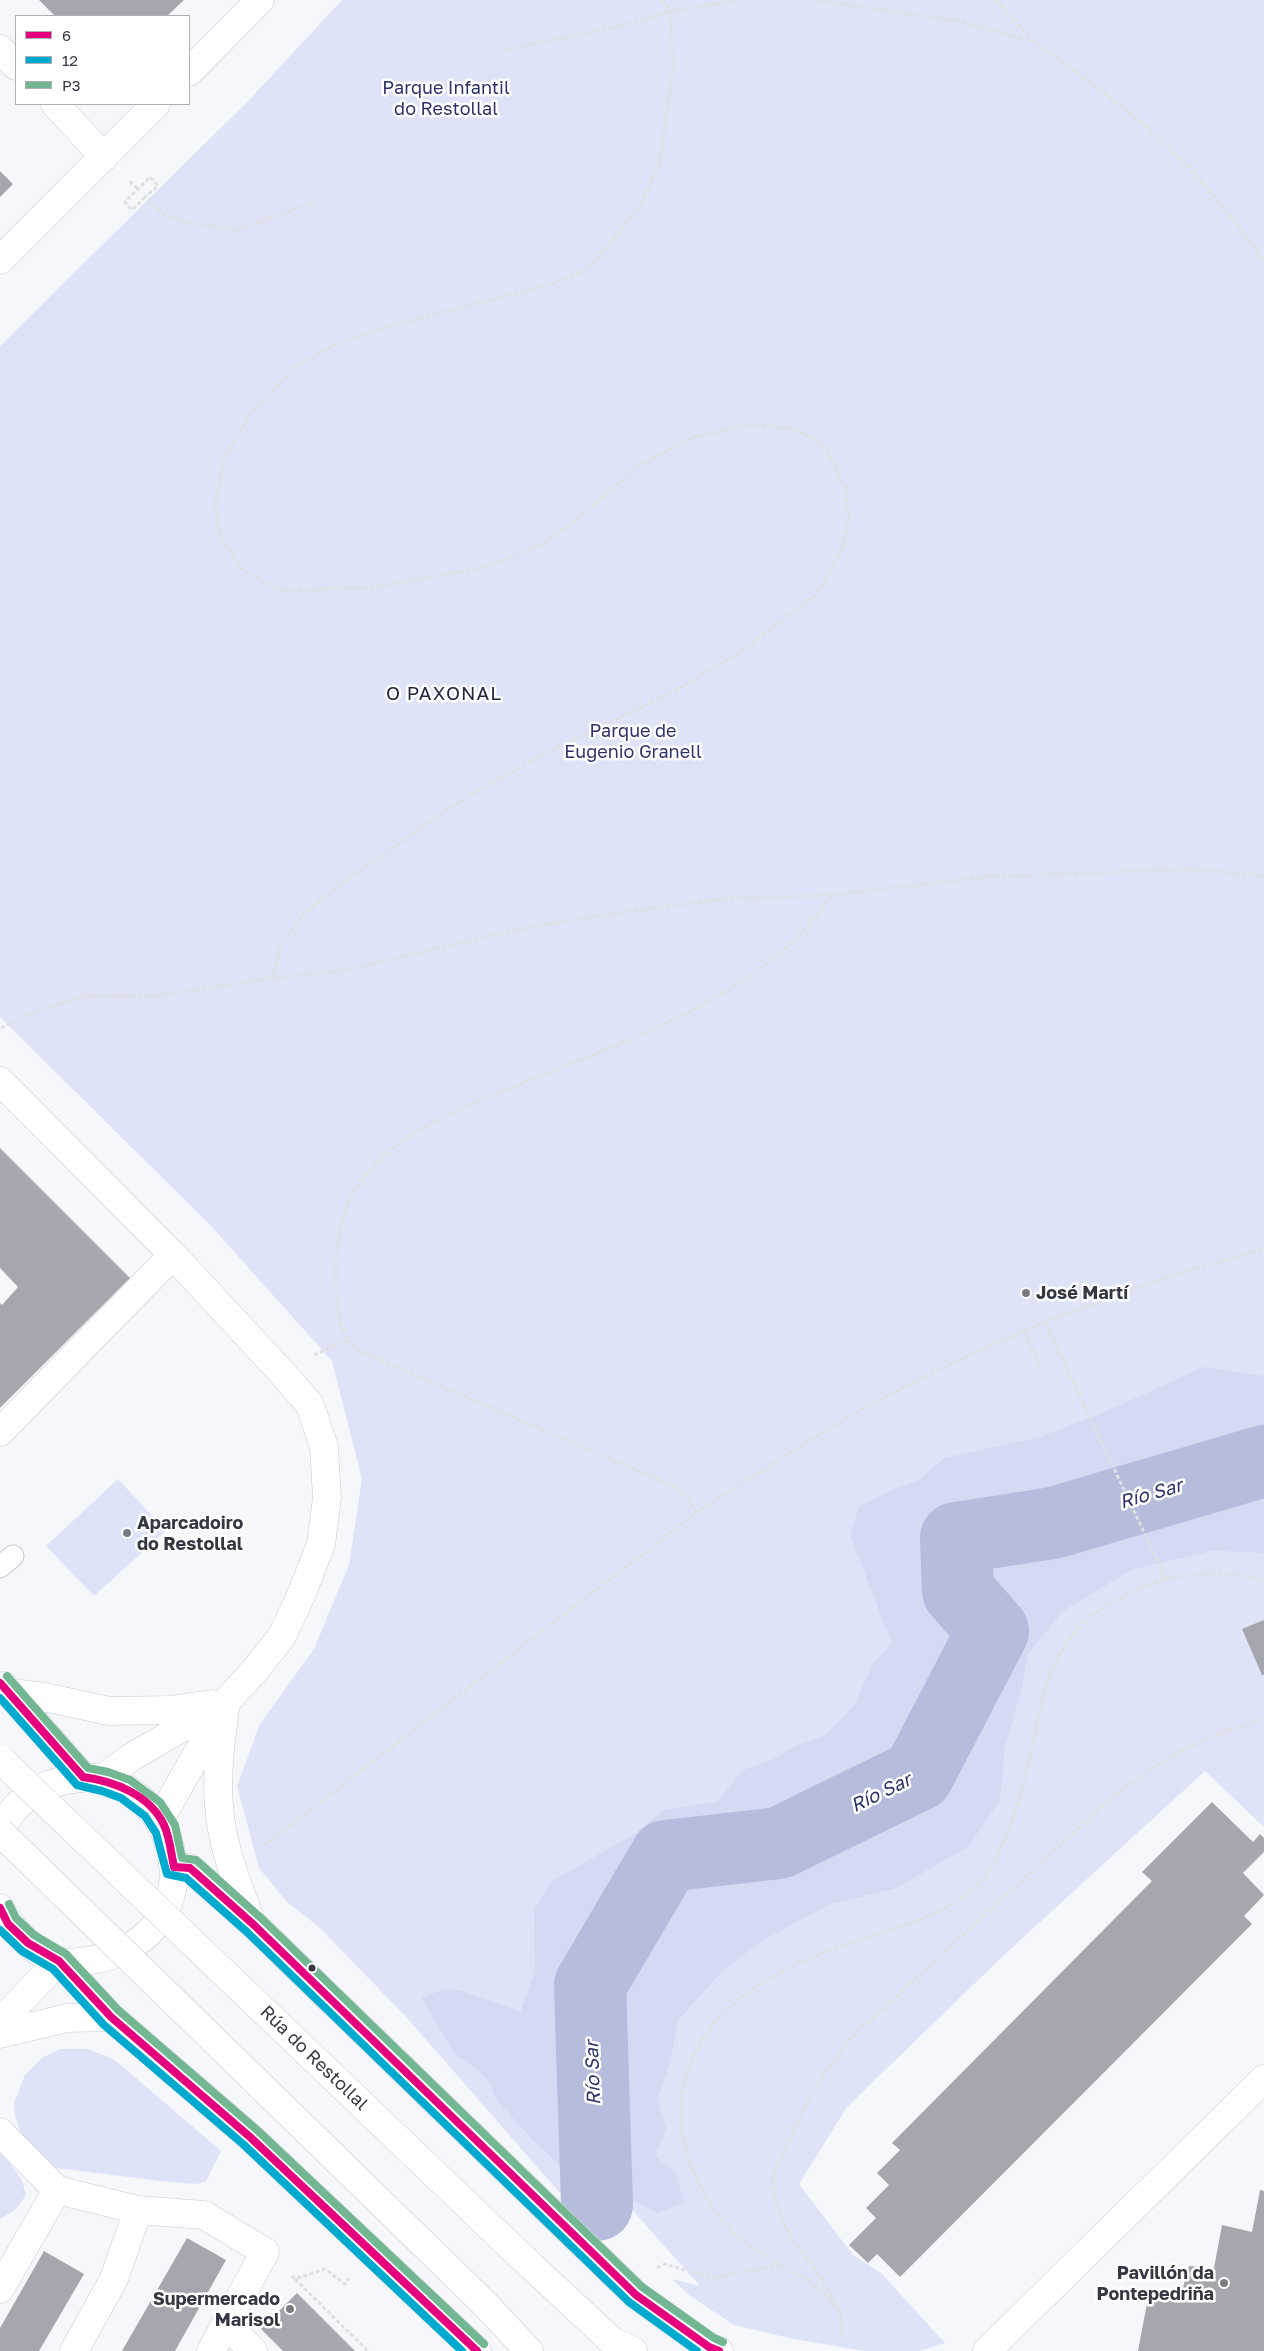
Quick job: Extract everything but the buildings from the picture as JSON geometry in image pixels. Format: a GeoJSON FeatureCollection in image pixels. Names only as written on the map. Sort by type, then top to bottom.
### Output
{"type":"FeatureCollection","features":[{"type":"Feature","properties":{"kind":"street"},"geometry":{"type":"LineString","coordinates":[[190,71],[260,0]]}},
{"type":"Feature","properties":{"kind":"street"},"geometry":{"type":"LineString","coordinates":[[0,49],[15,65]]}},
{"type":"Feature","properties":{"kind":"street"},"geometry":{"type":"LineString","coordinates":[[56,105],[104,157]]}},
{"type":"Feature","properties":{"kind":"street"},"geometry":{"type":"LineString","coordinates":[[0,260],[155,105]]}},
{"type":"Feature","properties":{"kind":"street"},"geometry":{"type":"LineString","coordinates":[[0,1080],[173,1255],[310,1405],[324,1447],[328,1498],[321,1544],[282,1636],[256,1669],[226,1702],[207,1739],[160,1819]]}},
{"type":"Feature","properties":{"kind":"street"},"geometry":{"type":"LineString","coordinates":[[0,1432],[173,1255]]}},
{"type":"Feature","properties":{"kind":"street"},"geometry":{"type":"LineString","coordinates":[[6,1688],[108,1712],[170,1710],[226,1702]]}},
{"type":"Feature","properties":{"kind":"street"},"geometry":{"type":"LineString","coordinates":[[0,2022],[58,1961],[83,1961],[112,1957],[138,1943],[159,1922],[171,1896],[174,1867],[170,1842],[160,1819],[135,1793],[93,1778],[6,1688]]}},
{"type":"Feature","properties":{"kind":"street"},"geometry":{"type":"LineString","coordinates":[[226,1702],[93,1778],[54,1782],[28,1795],[8,1816],[0,1832],[484,2304],[529,2351]]}},
{"type":"Feature","properties":{"kind":"street"},"geometry":{"type":"LineString","coordinates":[[226,1702],[218,1764],[220,1816],[231,1866],[251,1923]]}},
{"type":"Feature","properties":{"kind":"street","name":"Rúa do Restollal"},"geometry":{"type":"LineString","coordinates":[[0,1759],[529,2264],[612,2341],[633,2351]]}},
{"type":"Feature","properties":{"kind":"street"},"geometry":{"type":"LineString","coordinates":[[174,1867],[190,1868],[251,1923],[636,2295],[719,2351]]}},
{"type":"Feature","properties":{"kind":"street"},"geometry":{"type":"LineString","coordinates":[[3,1923],[28,1944],[58,1961],[111,2017],[250,2137],[477,2351]]}},
{"type":"Feature","properties":{"kind":"street"},"geometry":{"type":"LineString","coordinates":[[0,2034],[67,2018],[111,2017]]}},
{"type":"Feature","properties":{"kind":"street"},"geometry":{"type":"LineString","coordinates":[[987,2351],[1264,2079]]}},
{"type":"Feature","properties":{"kind":"street"},"geometry":{"type":"LineString","coordinates":[[0,2132],[57,2190],[138,2210],[204,2216],[265,2252],[211,2351]]}},
{"type":"Feature","properties":{"kind":"street"},"geometry":{"type":"LineString","coordinates":[[0,2289],[57,2190]]}},
{"type":"Feature","properties":{"kind":"street"},"geometry":{"type":"LineString","coordinates":[[74,2351],[114,2279],[138,2210]]}},
{"type":"Feature","properties":{"kind":"street"},"geometry":{"type":"LineString","coordinates":[[226,2324],[253,2351]]}},
{"type":"Feature","properties":{"kind":"path"},"geometry":{"type":"LineString","coordinates":[[273,978],[280,945],[300,919],[352,876],[454,805],[536,758],[678,689],[740,652],[816,595],[843,548],[849,518],[845,487],[826,448],[798,430],[752,424],[694,437],[640,464],[573,522],[539,546],[486,568],[378,587],[283,591],[244,572],[221,537],[215,506],[224,456],[252,412],[295,367],[329,348],[378,329],[552,284],[588,269],[638,210],[659,166],[674,71],[671,11],[662,0]]}},
{"type":"Feature","properties":{"kind":"path"},"geometry":{"type":"LineString","coordinates":[[507,50],[628,24],[671,11],[739,0]]}},
{"type":"Feature","properties":{"kind":"path"},"geometry":{"type":"LineString","coordinates":[[814,0],[959,21],[1035,42]]}},
{"type":"Feature","properties":{"kind":"path"},"geometry":{"type":"LineString","coordinates":[[996,0],[1035,42],[1142,123],[1189,168],[1237,224],[1264,262]]}},
{"type":"Feature","properties":{"kind":"path"},"geometry":{"type":"LineString","coordinates":[[126,177],[138,189]]}},
{"type":"Feature","properties":{"kind":"path"},"geometry":{"type":"LineString","coordinates":[[150,177],[158,186],[145,197],[132,210],[125,202],[150,177]]}},
{"type":"Feature","properties":{"kind":"path"},"geometry":{"type":"LineString","coordinates":[[145,197],[165,215],[188,223],[236,230],[316,202]]}},
{"type":"Feature","properties":{"kind":"path"},"geometry":{"type":"LineString","coordinates":[[1,1028],[36,1011],[86,996],[152,996],[273,978],[346,970],[520,929],[624,912],[723,899],[833,895],[985,877],[1192,869],[1264,876]]}},
{"type":"Feature","properties":{"kind":"path"},"geometry":{"type":"LineString","coordinates":[[696,1513],[688,1498],[673,1486],[355,1349],[347,1340],[340,1325],[336,1305],[338,1235],[348,1203],[368,1173],[390,1150],[414,1131],[462,1108],[638,1035],[703,1005],[760,968],[800,934],[833,895]]}},
{"type":"Feature","properties":{"kind":"path"},"geometry":{"type":"LineString","coordinates":[[256,1852],[696,1513],[797,1448],[884,1397],[950,1364],[1045,1322],[1170,1276],[1264,1248]]}},
{"type":"Feature","properties":{"kind":"path"},"geometry":{"type":"LineString","coordinates":[[1045,1322],[1060,1359],[1166,1579]]}},
{"type":"Feature","properties":{"kind":"path"},"geometry":{"type":"LineString","coordinates":[[1024,1331],[1041,1368]]}},
{"type":"Feature","properties":{"kind":"path"},"geometry":{"type":"LineString","coordinates":[[311,1356],[347,1340]]}},
{"type":"Feature","properties":{"kind":"path"},"geometry":{"type":"LineString","coordinates":[[840,2311],[827,2296],[808,2280],[780,2265],[748,2244],[720,2218],[699,2186],[687,2156],[681,2123],[681,2090],[691,2058],[721,2017],[740,1997],[773,1976],[815,1955],[920,1920],[946,1907],[971,1890],[990,1869],[1004,1843],[1015,1814],[1024,1783],[1048,1675],[1061,1649],[1080,1626],[1104,1607],[1131,1592],[1166,1579],[1208,1573],[1249,1576],[1264,1581]]}},
{"type":"Feature","properties":{"kind":"path"},"geometry":{"type":"LineString","coordinates":[[842,2337],[840,2311],[814,2267],[790,2237],[774,2197],[773,2175],[812,2094],[848,2040],[1116,1794],[1170,1757],[1217,1734],[1264,1719]]}},
{"type":"Feature","properties":{"kind":"path"},"geometry":{"type":"LineString","coordinates":[[651,2272],[665,2264],[711,2278],[780,2265]]}},
{"type":"Feature","properties":{"kind":"path"},"geometry":{"type":"LineString","coordinates":[[325,2269],[345,2284]]}},
{"type":"Feature","properties":{"kind":"path"},"geometry":{"type":"LineString","coordinates":[[295,2279],[368,2351]]}},
{"type":"Feature","properties":{"kind":"green space","name":"Parque de Eugenio Granell"},"geometry":{"type":"Polygon","coordinates":[[[342,0],[1264,0],[1264,1827],[1205,1771],[1004,1955],[847,2107],[799,2184],[853,2255],[881,2273],[945,2343],[919,2351],[864,2351],[789,2338],[734,2325],[689,2295],[672,2279],[700,2286],[625,2202],[559,2192],[408,2019],[319,1927],[287,1902],[259,1868],[237,1786],[260,1724],[314,1649],[349,1565],[362,1479],[332,1361],[211,1226],[0,1017],[0,346],[250,99],[342,0]]]}},
{"type":"Feature","properties":{"kind":"green space"},"geometry":{"type":"Polygon","coordinates":[[[118,1479],[166,1531],[94,1596],[46,1546],[118,1479]]]}},
{"type":"Feature","properties":{"kind":"green space"},"geometry":{"type":"Polygon","coordinates":[[[60,2049],[88,2049],[115,2060],[221,2151],[206,2181],[197,2184],[169,2182],[48,2167],[25,2146],[15,2116],[14,2103],[25,2075],[42,2058],[60,2049]]]}},
{"type":"Feature","properties":{"kind":"green space"},"geometry":{"type":"Polygon","coordinates":[[[0,2150],[22,2180],[26,2195],[16,2209],[0,2219],[0,2150]]]}},
{"type":"Feature","properties":{"kind":"shaded area"},"geometry":{"type":"Polygon","coordinates":[[[1203,1367],[1264,1376],[1264,1554],[1211,1551],[1131,1570],[1063,1611],[1028,1654],[1021,1691],[1005,1747],[1000,1800],[968,1847],[894,1889],[830,1904],[762,1941],[723,1970],[679,2019],[669,2065],[658,2099],[666,2129],[655,2156],[676,2173],[684,2202],[657,2213],[608,2187],[579,2183],[534,2141],[496,2100],[490,2083],[477,2069],[456,2056],[421,1998],[441,1991],[460,1991],[521,2011],[535,1970],[534,1910],[551,1882],[636,1833],[664,1810],[717,1802],[743,1770],[772,1760],[795,1746],[826,1735],[854,1705],[874,1662],[892,1644],[850,1535],[859,1507],[887,1492],[920,1479],[944,1458],[1040,1437],[1103,1413],[1203,1367]]]}},
{"type":"Feature","properties":{"kind":"waterway","name":"Río Sar"},"geometry":{"type":"LineString","coordinates":[[597,2205],[590,1985],[666,1856],[779,1843],[918,1775],[993,1631],[958,1591],[956,1538],[1053,1523],[1264,1461]]}},
{"type":"Feature","properties":{"kind":"transit line","name":"P3"},"geometry":{"type":"LineString","coordinates":[[7,1676],[88,1768],[108,1772],[130,1780],[160,1802],[175,1825],[182,1858],[196,1860],[261,1918],[642,2287],[714,2338],[723,2342]]}},
{"type":"Feature","properties":{"kind":"transit line","name":"6"},"geometry":{"type":"LineString","coordinates":[[0,1683],[83,1777]]}},
{"type":"Feature","properties":{"kind":"transit line","name":"12"},"geometry":{"type":"LineString","coordinates":[[0,1698],[77,1785],[121,1798],[145,1816],[156,1833],[167,1874],[186,1878],[247,1932],[629,2302],[697,2351]]}},
{"type":"Feature","properties":{"kind":"transit line","name":"6"},"geometry":{"type":"LineString","coordinates":[[83,1777],[119,1786],[150,1805],[158,1814],[166,1830],[174,1867]]}},
{"type":"Feature","properties":{"kind":"transit line","name":"6"},"geometry":{"type":"LineString","coordinates":[[174,1867],[190,1868],[254,1925],[636,2295],[709,2347],[719,2351]]}},
{"type":"Feature","properties":{"kind":"transit line","name":"P3"},"geometry":{"type":"LineString","coordinates":[[9,1904],[16,1918],[34,1935],[66,1954],[118,2010],[257,2130],[484,2344]]}},
{"type":"Feature","properties":{"kind":"transit line","name":"6"},"geometry":{"type":"LineString","coordinates":[[0,1908],[8,1924],[28,1943],[59,1961],[111,2017],[250,2137],[477,2351]]}},
{"type":"Feature","properties":{"kind":"transit line","name":"12"},"geometry":{"type":"LineString","coordinates":[[0,1930],[22,1951],[53,1969],[104,2025],[243,2144],[462,2351]]}},
{"type":"Feature","properties":{"kind":"place","name":"José Martí"},"geometry":{"type":"Point","coordinates":[1026,1293]}},
{"type":"Feature","properties":{"kind":"place","name":"Aparcadoiro do Restollal"},"geometry":{"type":"Point","coordinates":[127,1533]}},
{"type":"Feature","properties":{"kind":"place","name":"Pavillón da Pontepedriña"},"geometry":{"type":"Point","coordinates":[1224,2283]}},
{"type":"Feature","properties":{"kind":"place","name":"Supermercado Marisol"},"geometry":{"type":"Point","coordinates":[290,2309]}},
{"type":"Feature","properties":{"kind":"district","name":"O PAXONAL"},"geometry":{"type":"Point","coordinates":[444,694]}},
{"type":"Feature","properties":{"kind":"park label","name":"Parque Infantil do Restollal"},"geometry":{"type":"Point","coordinates":[446,98]}}]}
